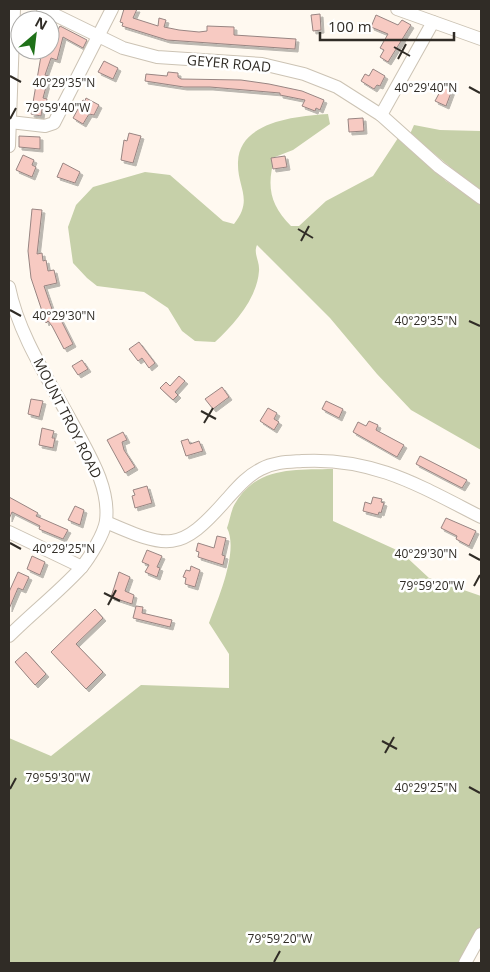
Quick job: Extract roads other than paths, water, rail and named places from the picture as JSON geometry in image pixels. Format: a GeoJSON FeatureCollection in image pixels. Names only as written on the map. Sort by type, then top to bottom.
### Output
{"type":"FeatureCollection","features":[{"type":"Feature","properties":{"kind":"street"},"geometry":{"type":"LineString","coordinates":[[9,146],[14,9]]}},
{"type":"Feature","properties":{"kind":"street","name":"GEYER ROAD"},"geometry":{"type":"LineString","coordinates":[[43,9],[123,48],[157,57],[262,64],[304,74],[337,87],[381,115],[439,168],[481,198]]}},
{"type":"Feature","properties":{"kind":"street"},"geometry":{"type":"LineString","coordinates":[[10,122],[45,126],[54,123],[112,9]]}},
{"type":"Feature","properties":{"kind":"street"},"geometry":{"type":"LineString","coordinates":[[397,9],[481,39]]}},
{"type":"Feature","properties":{"kind":"street"},"geometry":{"type":"LineString","coordinates":[[381,115],[434,22]]}},
{"type":"Feature","properties":{"kind":"street","name":"MOUNT TROY ROAD"},"geometry":{"type":"LineString","coordinates":[[9,287],[13,306],[24,332],[93,461],[105,500],[106,522]]}},
{"type":"Feature","properties":{"kind":"street"},"geometry":{"type":"LineString","coordinates":[[9,636],[82,567],[106,522],[148,540],[166,543],[185,538],[202,525],[241,484],[262,468],[280,463],[318,460],[364,465],[380,469],[413,482],[481,517]]}},
{"type":"Feature","properties":{"kind":"street"},"geometry":{"type":"LineString","coordinates":[[9,532],[82,567]]}},
{"type":"Feature","properties":{"kind":"street"},"geometry":{"type":"LineString","coordinates":[[465,963],[481,934]]}}]}
